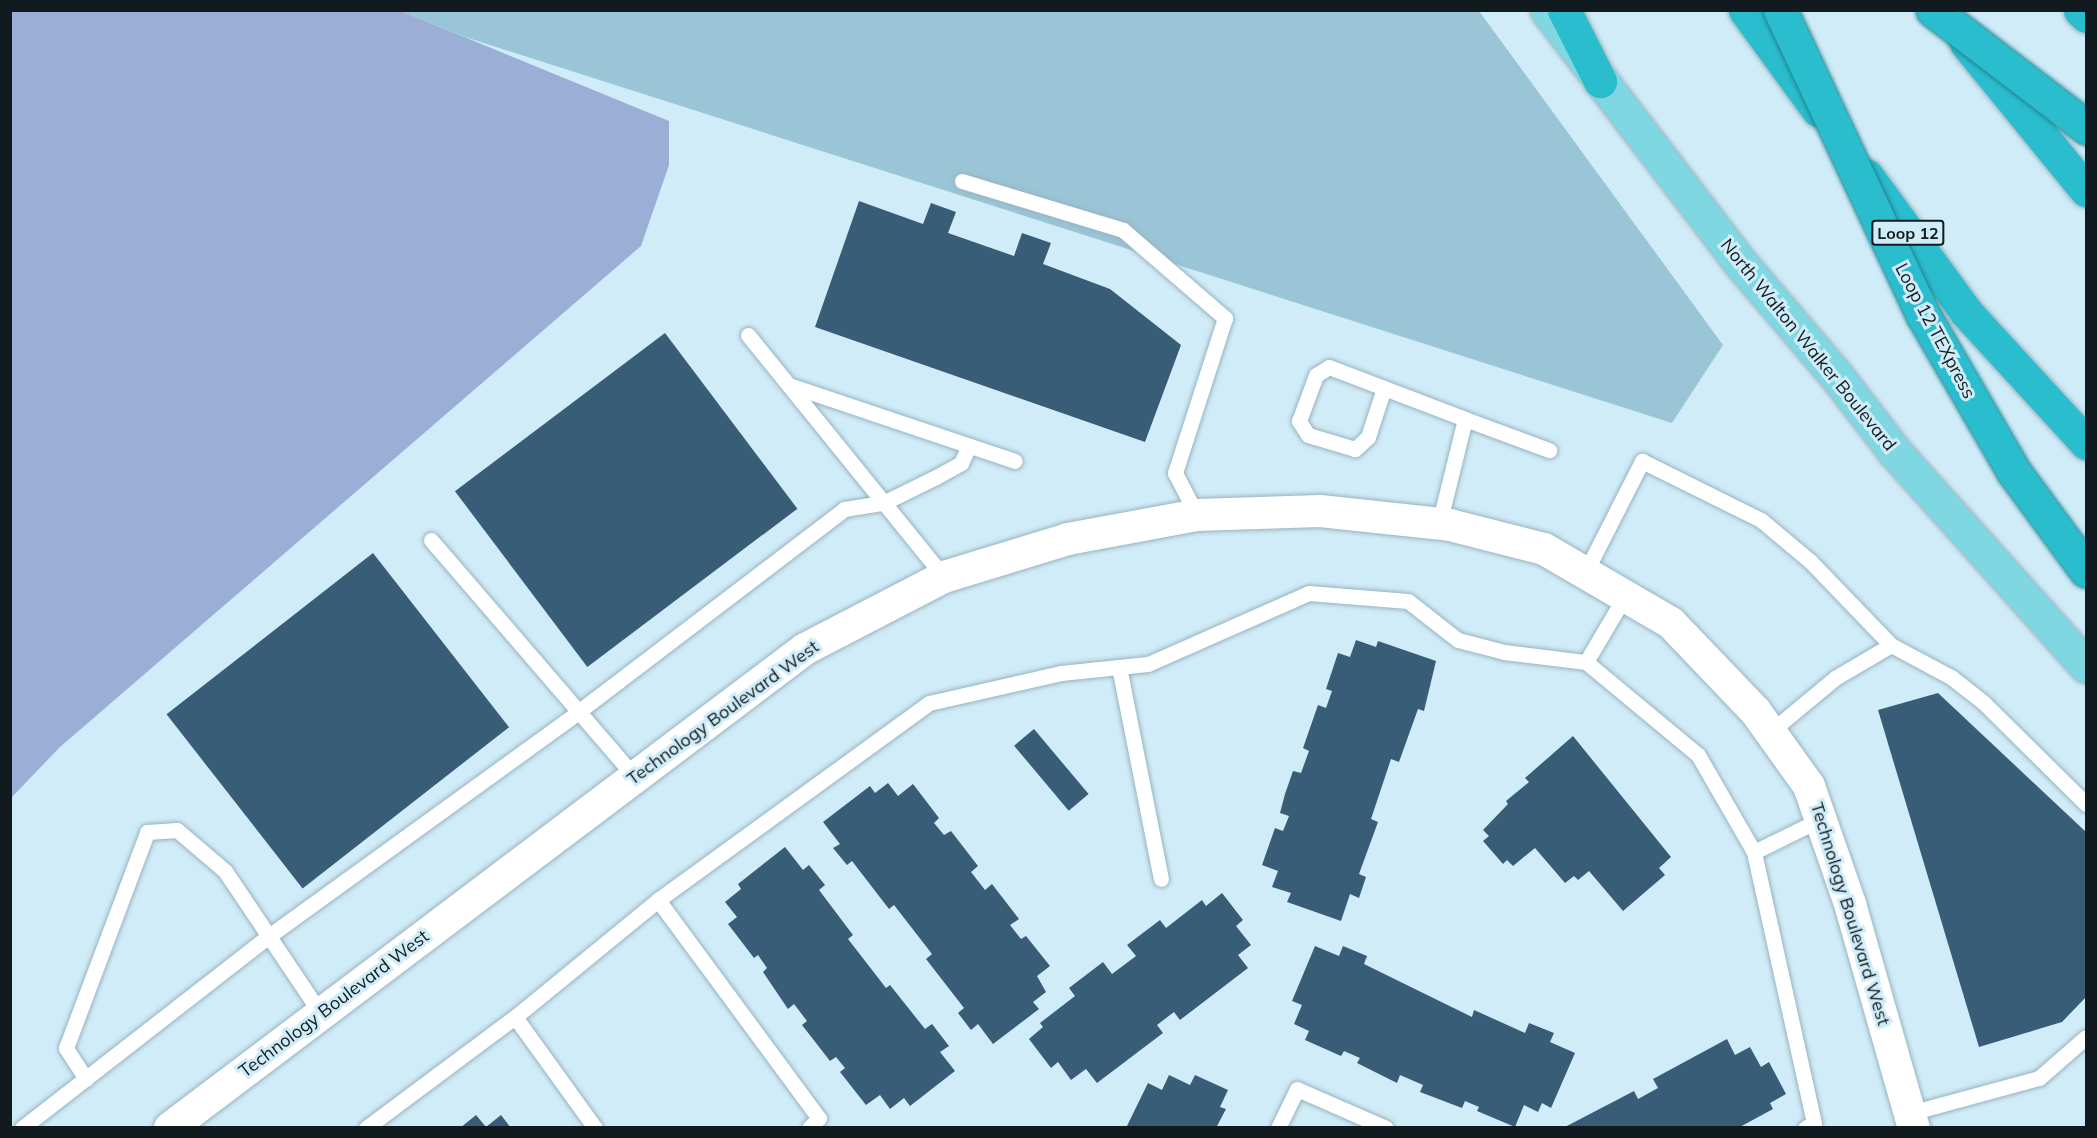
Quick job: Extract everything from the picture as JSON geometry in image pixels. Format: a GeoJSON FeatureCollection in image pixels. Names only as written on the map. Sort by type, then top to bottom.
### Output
{"type":"FeatureCollection","features":[{"type":"Feature","properties":{"kind":"highway"},"geometry":{"type":"LineString","coordinates":[[1564,10],[1600,81]]}},
{"type":"Feature","properties":{"kind":"highway","name":"Loop 12"},"geometry":{"type":"LineString","coordinates":[[1744,10],[1966,312],[2086,443]]}},
{"type":"Feature","properties":{"kind":"highway","name":"Loop 12 TEXpress"},"geometry":{"type":"LineString","coordinates":[[1780,10],[1923,315],[2014,472],[2086,570]]}},
{"type":"Feature","properties":{"kind":"highway"},"geometry":{"type":"LineString","coordinates":[[1933,10],[2086,127]]}},
{"type":"Feature","properties":{"kind":"highway"},"geometry":{"type":"LineString","coordinates":[[1941,10],[2086,190]]}},
{"type":"Feature","properties":{"kind":"highway"},"geometry":{"type":"LineString","coordinates":[[2080,10],[2086,16]]}},
{"type":"Feature","properties":{"kind":"main road","name":"North Walton Walker Boulevard"},"geometry":{"type":"LineString","coordinates":[[1547,10],[1600,81],[1894,451],[2086,666]]}},
{"type":"Feature","properties":{"kind":"street","name":"Technology Boulevard West"},"geometry":{"type":"LineString","coordinates":[[170,1128],[805,649],[944,577],[1068,539],[1197,515],[1320,511],[1439,524],[1544,549],[1671,623],[1756,712],[1809,786],[1850,904],[1912,1120]]}},
{"type":"Feature","properties":{"kind":"lane"},"geometry":{"type":"LineString","coordinates":[[962,181],[1123,230],[1225,318],[1175,473],[1197,515]]}},
{"type":"Feature","properties":{"kind":"lane"},"geometry":{"type":"LineString","coordinates":[[748,335],[944,577]]}},
{"type":"Feature","properties":{"kind":"lane"},"geometry":{"type":"LineString","coordinates":[[1384,388],[1368,437],[1355,449],[1308,435],[1299,421],[1316,375],[1329,368],[1384,388],[1549,450]]}},
{"type":"Feature","properties":{"kind":"lane"},"geometry":{"type":"LineString","coordinates":[[789,385],[1015,461]]}},
{"type":"Feature","properties":{"kind":"lane"},"geometry":{"type":"LineString","coordinates":[[1439,524],[1465,419]]}},
{"type":"Feature","properties":{"kind":"lane"},"geometry":{"type":"LineString","coordinates":[[22,1128],[269,936],[578,712],[844,509],[883,503],[961,463],[969,446]]}},
{"type":"Feature","properties":{"kind":"lane"},"geometry":{"type":"LineString","coordinates":[[1585,573],[1642,460],[1761,520],[1811,562],[1891,645],[1951,677],[1984,703],[2086,804]]}},
{"type":"Feature","properties":{"kind":"lane"},"geometry":{"type":"LineString","coordinates":[[431,540],[635,777]]}},
{"type":"Feature","properties":{"kind":"lane"},"geometry":{"type":"LineString","coordinates":[[366,1128],[515,1017],[658,900],[929,703],[1061,673],[1148,664],[1309,593],[1408,601],[1458,640],[1504,652],[1586,662],[1698,755],[1754,852],[1814,1123],[1805,1128]]}},
{"type":"Feature","properties":{"kind":"lane"},"geometry":{"type":"LineString","coordinates":[[1586,662],[1625,596]]}},
{"type":"Feature","properties":{"kind":"lane"},"geometry":{"type":"LineString","coordinates":[[1770,732],[1835,678],[1891,645]]}},
{"type":"Feature","properties":{"kind":"lane"},"geometry":{"type":"LineString","coordinates":[[1119,667],[1161,879]]}},
{"type":"Feature","properties":{"kind":"lane"},"geometry":{"type":"LineString","coordinates":[[1754,852],[1821,819]]}},
{"type":"Feature","properties":{"kind":"lane"},"geometry":{"type":"LineString","coordinates":[[86,1079],[66,1048],[147,832],[177,830],[225,871],[321,1014]]}},
{"type":"Feature","properties":{"kind":"lane"},"geometry":{"type":"LineString","coordinates":[[658,900],[819,1119],[808,1128]]}},
{"type":"Feature","properties":{"kind":"lane"},"geometry":{"type":"LineString","coordinates":[[515,1017],[595,1128]]}},
{"type":"Feature","properties":{"kind":"lane"},"geometry":{"type":"LineString","coordinates":[[1912,1120],[2039,1078],[2086,1037]]}},
{"type":"Feature","properties":{"kind":"lane"},"geometry":{"type":"LineString","coordinates":[[1278,1128],[1297,1089],[1386,1128]]}},
{"type":"Feature","properties":{"kind":"shaded area"},"geometry":{"type":"Polygon","coordinates":[[[11,10],[401,11],[669,121],[669,165],[641,246],[60,747],[11,798],[11,10]]]}},
{"type":"Feature","properties":{"kind":"shaded area"},"geometry":{"type":"Polygon","coordinates":[[[401,11],[1479,11],[1723,345],[1672,423],[465,37],[401,11]]]}},
{"type":"Feature","properties":{"kind":"building"},"geometry":{"type":"Polygon","coordinates":[[[859,201],[923,224],[931,203],[956,212],[948,233],[1014,256],[1022,233],[1051,243],[1043,264],[1110,289],[1181,345],[1145,442],[815,327],[859,201]]]}},
{"type":"Feature","properties":{"kind":"building"},"geometry":{"type":"Polygon","coordinates":[[[665,333],[797,509],[587,667],[455,491],[665,333]]]}},
{"type":"Feature","properties":{"kind":"building"},"geometry":{"type":"Polygon","coordinates":[[[373,553],[509,727],[303,888],[167,714],[373,553]]]}},
{"type":"Feature","properties":{"kind":"building"},"geometry":{"type":"Polygon","coordinates":[[[1356,640],[1376,647],[1378,641],[1436,661],[1424,711],[1418,709],[1399,762],[1391,759],[1371,819],[1378,822],[1359,874],[1366,877],[1359,898],[1350,894],[1341,921],[1287,902],[1291,893],[1272,887],[1278,871],[1262,865],[1275,828],[1283,831],[1289,816],[1280,813],[1285,794],[1293,771],[1301,773],[1309,751],[1303,748],[1318,705],[1326,708],[1332,691],[1326,689],[1338,653],[1350,657],[1356,640]]]}},
{"type":"Feature","properties":{"kind":"building"},"geometry":{"type":"Polygon","coordinates":[[[1938,693],[2086,832],[2086,997],[2062,1022],[1979,1047],[1878,710],[1938,693]]]}},
{"type":"Feature","properties":{"kind":"building"},"geometry":{"type":"Polygon","coordinates":[[[1034,729],[1089,794],[1069,811],[1014,746],[1034,729]]]}},
{"type":"Feature","properties":{"kind":"building"},"geometry":{"type":"Polygon","coordinates":[[[1573,736],[1671,857],[1659,868],[1665,875],[1623,911],[1589,871],[1578,880],[1574,876],[1565,883],[1535,848],[1513,866],[1507,860],[1503,864],[1483,841],[1489,836],[1483,830],[1508,804],[1506,801],[1529,782],[1525,778],[1573,736]]]}},
{"type":"Feature","properties":{"kind":"building"},"geometry":{"type":"Polygon","coordinates":[[[888,783],[898,796],[913,784],[939,818],[934,823],[944,835],[951,831],[978,866],[971,872],[985,890],[992,884],[1019,919],[1010,925],[1021,939],[1026,936],[1050,966],[1037,976],[1046,992],[1033,1002],[1039,1009],[993,1044],[978,1024],[971,1030],[958,1013],[964,1008],[926,959],[932,954],[894,905],[889,909],[852,861],[847,865],[833,848],[840,844],[823,822],[870,786],[875,793],[888,783]]]}},
{"type":"Feature","properties":{"kind":"building"},"geometry":{"type":"Polygon","coordinates":[[[785,847],[803,870],[809,865],[825,885],[819,890],[853,935],[848,939],[886,988],[890,985],[925,1029],[932,1024],[949,1046],[940,1052],[955,1071],[910,1106],[904,1098],[890,1109],[880,1095],[866,1105],[840,1072],[845,1068],[836,1057],[830,1061],[802,1025],[807,1021],[794,1004],[788,1009],[763,972],[767,968],[758,955],[754,958],[728,924],[737,917],[725,902],[741,889],[738,884],[785,847]]]}},
{"type":"Feature","properties":{"kind":"building"},"geometry":{"type":"Polygon","coordinates":[[[1222,893],[1243,920],[1236,926],[1251,945],[1238,955],[1248,968],[1180,1020],[1174,1012],[1157,1025],[1163,1033],[1097,1083],[1086,1069],[1071,1080],[1058,1062],[1051,1068],[1029,1039],[1043,1027],[1040,1023],[1075,996],[1069,988],[1103,962],[1112,974],[1136,956],[1127,945],[1160,920],[1166,928],[1202,900],[1206,906],[1222,893]]]}},
{"type":"Feature","properties":{"kind":"building"},"geometry":{"type":"Polygon","coordinates":[[[1315,946],[1339,956],[1343,946],[1367,956],[1364,964],[1472,1017],[1474,1010],[1525,1033],[1529,1023],[1554,1033],[1550,1042],[1575,1053],[1551,1108],[1542,1103],[1538,1112],[1524,1105],[1515,1127],[1477,1111],[1479,1107],[1465,1101],[1462,1108],[1420,1092],[1423,1085],[1400,1075],[1397,1083],[1357,1063],[1360,1058],[1344,1051],[1341,1056],[1305,1040],[1309,1031],[1294,1024],[1302,1005],[1292,1001],[1315,946]]]}},
{"type":"Feature","properties":{"kind":"building"},"geometry":{"type":"Polygon","coordinates":[[[1727,1039],[1735,1055],[1750,1047],[1761,1067],[1769,1062],[1786,1094],[1770,1103],[1773,1109],[1738,1128],[1563,1128],[1634,1091],[1638,1099],[1658,1088],[1653,1079],[1727,1039]]]}},
{"type":"Feature","properties":{"kind":"building"},"geometry":{"type":"Polygon","coordinates":[[[1169,1075],[1190,1085],[1195,1075],[1228,1090],[1220,1107],[1226,1109],[1216,1128],[1126,1128],[1148,1083],[1162,1090],[1169,1075]]]}},
{"type":"Feature","properties":{"kind":"building"},"geometry":{"type":"Polygon","coordinates":[[[476,1115],[486,1127],[501,1115],[511,1128],[460,1128],[476,1115]]]}}]}
